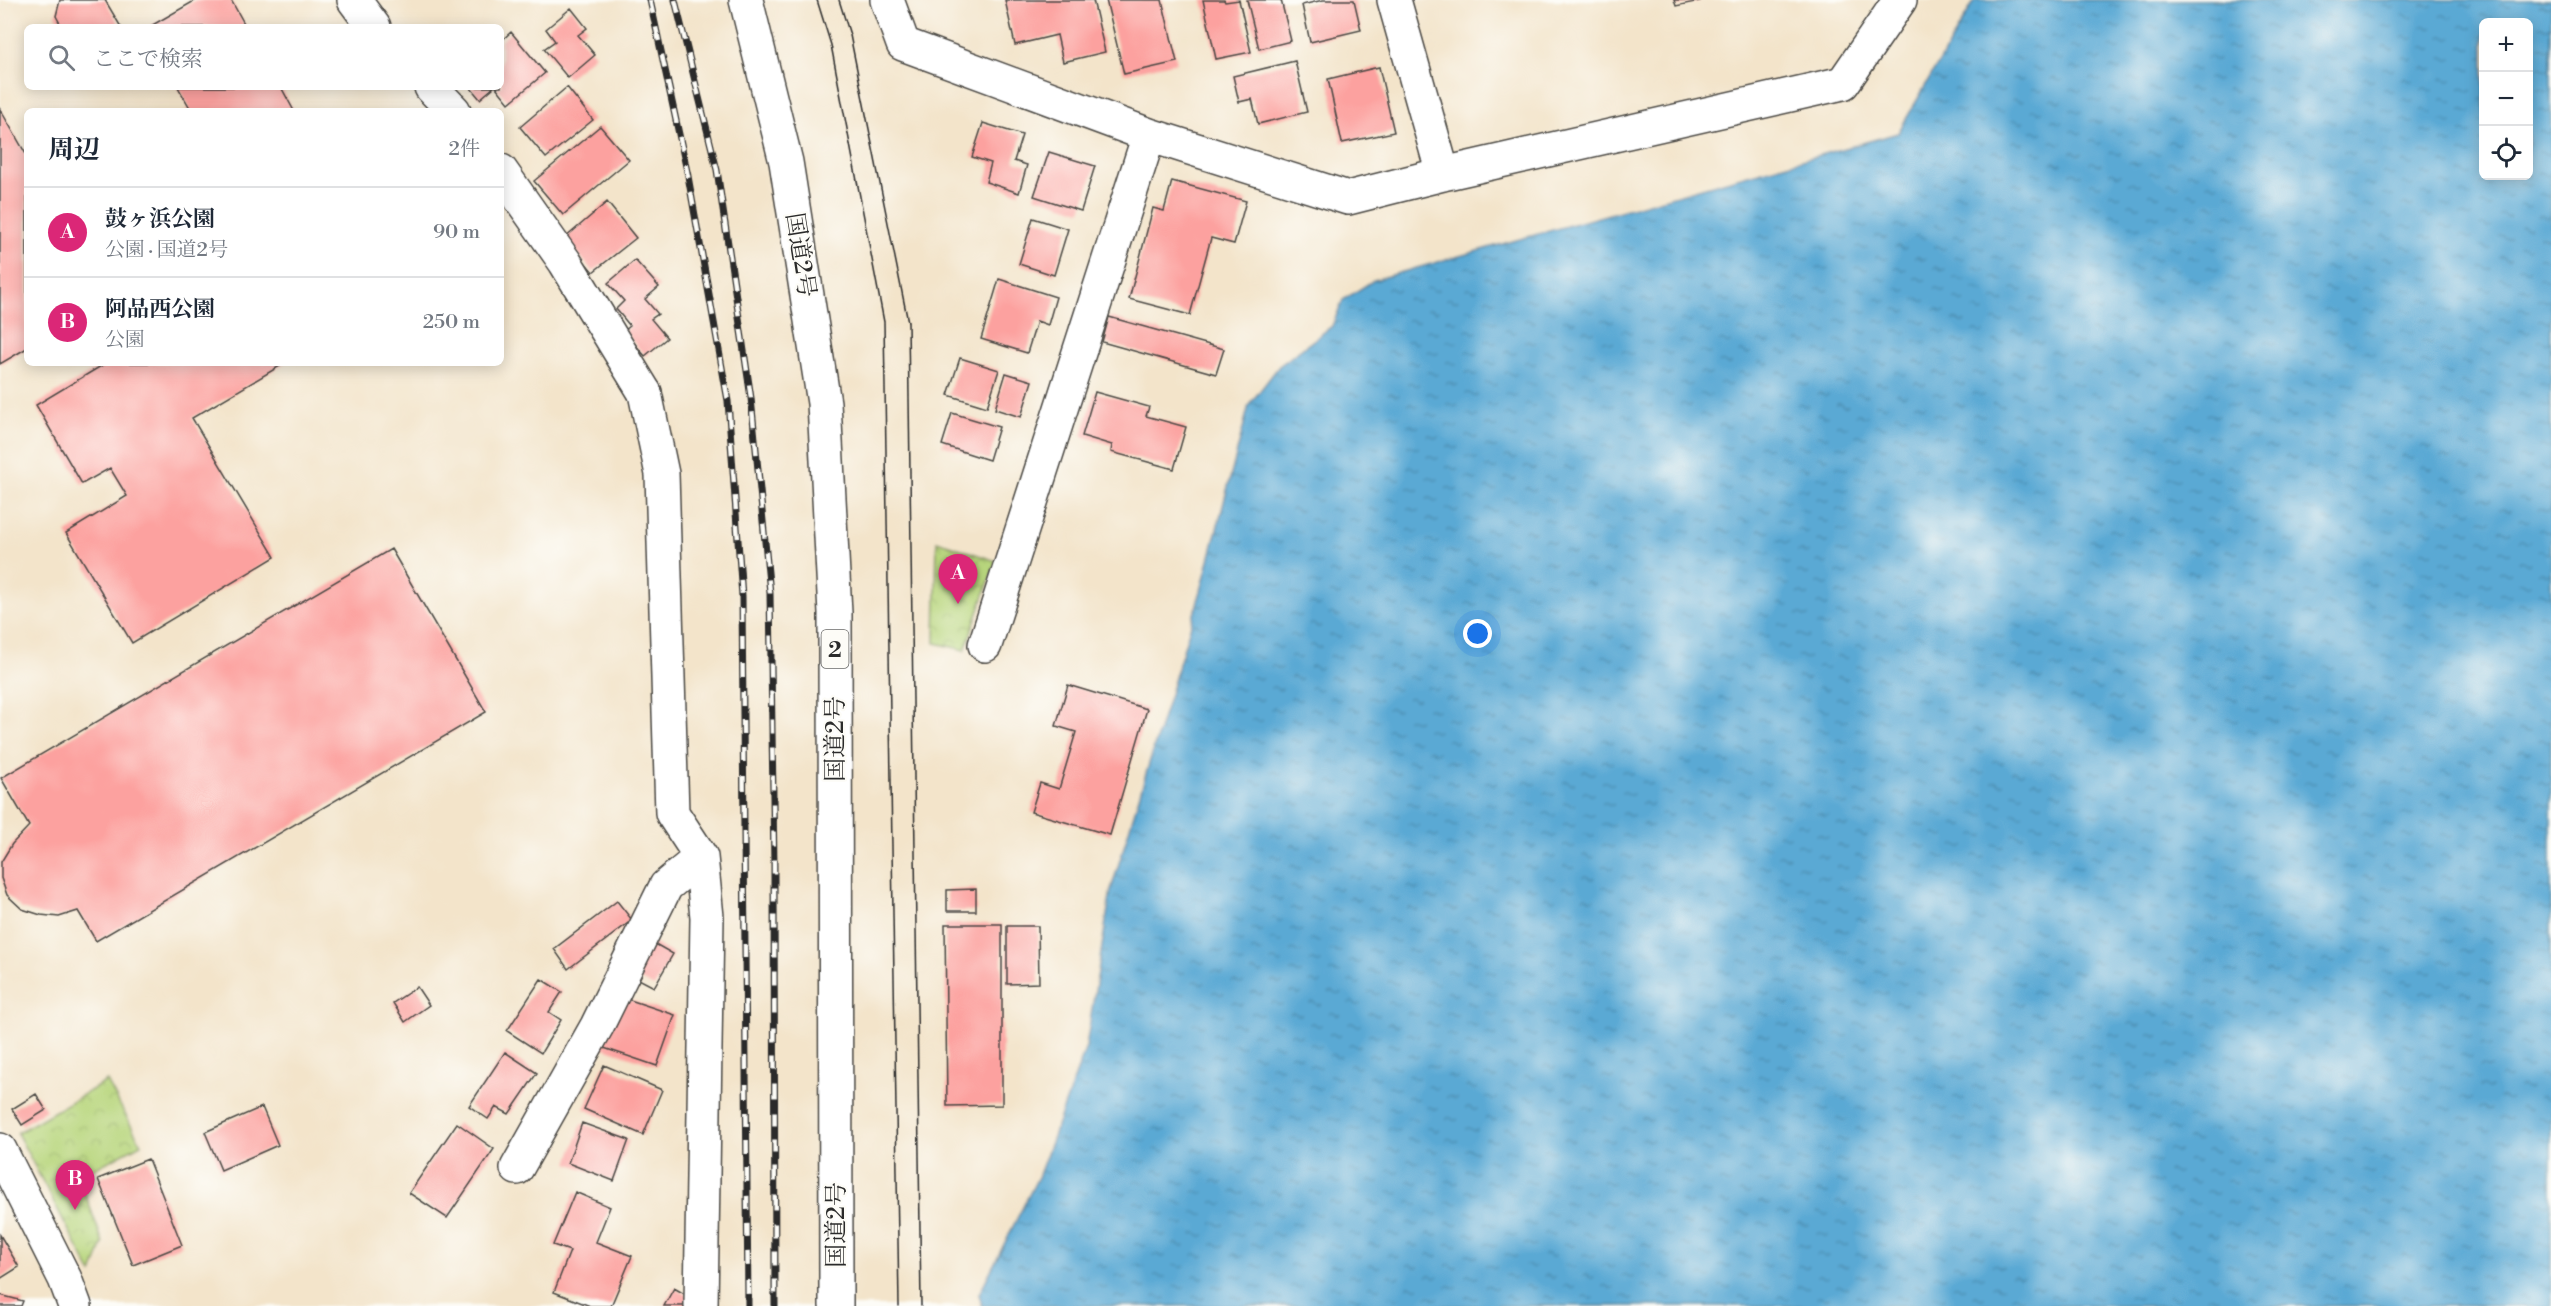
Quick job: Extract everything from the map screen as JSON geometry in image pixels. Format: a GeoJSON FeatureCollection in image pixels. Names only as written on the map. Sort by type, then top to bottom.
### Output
{"type":"FeatureCollection","features":[{"type":"Feature","properties":{"kind":"main road"},"geometry":{"type":"LineString","coordinates":[[354,0],[372,24]]}},
{"type":"Feature","properties":{"kind":"main road","name":"国道2号"},"geometry":{"type":"LineString","coordinates":[[746,0],[786,162],[824,403],[835,613],[836,1306]]}},
{"type":"Feature","properties":{"kind":"main road"},"geometry":{"type":"LineString","coordinates":[[1394,0],[1443,174]]}},
{"type":"Feature","properties":{"kind":"main road"},"geometry":{"type":"LineString","coordinates":[[892,1],[903,44],[1149,135],[1348,198],[1443,174],[1844,83],[1900,0]]}},
{"type":"Feature","properties":{"kind":"main road"},"geometry":{"type":"LineString","coordinates":[[434,90],[451,108]]}},
{"type":"Feature","properties":{"kind":"main road"},"geometry":{"type":"LineString","coordinates":[[985,645],[1149,135]]}},
{"type":"Feature","properties":{"kind":"main road"},"geometry":{"type":"LineString","coordinates":[[504,175],[565,262],[645,393],[662,474],[672,813],[701,857],[707,917],[701,1306]]}},
{"type":"Feature","properties":{"kind":"main road"},"geometry":{"type":"LineString","coordinates":[[517,1168],[597,1026],[666,886],[701,857]]}},
{"type":"Feature","properties":{"kind":"main road"},"geometry":{"type":"LineString","coordinates":[[0,1150],[75,1306]]}},
{"type":"Feature","properties":{"kind":"green space"},"geometry":{"type":"Polygon","coordinates":[[[937,541],[996,561],[965,650],[935,643],[937,541]]]}},
{"type":"Feature","properties":{"kind":"green space"},"geometry":{"type":"Polygon","coordinates":[[[107,1081],[141,1144],[79,1177],[103,1243],[92,1274],[17,1133],[107,1081]]]}},
{"type":"Feature","properties":{"kind":"water"},"geometry":{"type":"Polygon","coordinates":[[[1975,0],[2551,0],[2551,1306],[982,1306],[979,1294],[1039,1175],[1086,1047],[1111,890],[1201,591],[1249,405],[1279,366],[1332,326],[1343,300],[1374,280],[1898,133],[1975,0]]]}},
{"type":"Feature","properties":{"kind":"building"},"geometry":{"type":"Polygon","coordinates":[[[60,0],[105,0],[119,24],[60,24],[56,16],[60,0]]]}},
{"type":"Feature","properties":{"kind":"building"},"geometry":{"type":"Polygon","coordinates":[[[196,0],[231,0],[244,24],[154,24],[196,0]]]}},
{"type":"Feature","properties":{"kind":"building"},"geometry":{"type":"Polygon","coordinates":[[[1005,0],[1093,0],[1105,52],[1063,62],[1057,35],[1015,45],[1005,0]]]}},
{"type":"Feature","properties":{"kind":"building"},"geometry":{"type":"Polygon","coordinates":[[[1106,0],[1162,0],[1177,62],[1124,74],[1106,0]]]}},
{"type":"Feature","properties":{"kind":"building"},"geometry":{"type":"Polygon","coordinates":[[[1203,0],[1224,0],[1225,2],[1239,0],[1251,52],[1216,59],[1203,0]]]}},
{"type":"Feature","properties":{"kind":"building"},"geometry":{"type":"Polygon","coordinates":[[[1247,0],[1281,0],[1291,41],[1259,49],[1247,0]]]}},
{"type":"Feature","properties":{"kind":"building"},"geometry":{"type":"Polygon","coordinates":[[[1323,0],[1354,0],[1361,30],[1310,42],[1302,5],[1323,0]]]}},
{"type":"Feature","properties":{"kind":"building"},"geometry":{"type":"Polygon","coordinates":[[[1674,0],[1700,0],[1700,1],[1676,6],[1674,0]]]}},
{"type":"Feature","properties":{"kind":"building"},"geometry":{"type":"Polygon","coordinates":[[[571,8],[587,28],[578,35],[595,55],[568,78],[544,49],[555,41],[546,29],[571,8]]]}},
{"type":"Feature","properties":{"kind":"building"},"geometry":{"type":"Polygon","coordinates":[[[511,32],[545,73],[509,103],[498,90],[504,90],[504,38],[511,32]]]}},
{"type":"Feature","properties":{"kind":"building"},"geometry":{"type":"Polygon","coordinates":[[[1295,61],[1307,112],[1258,124],[1252,99],[1239,102],[1233,76],[1295,61]]]}},
{"type":"Feature","properties":{"kind":"building"},"geometry":{"type":"Polygon","coordinates":[[[1379,67],[1394,132],[1342,143],[1328,79],[1379,67]]]}},
{"type":"Feature","properties":{"kind":"building"},"geometry":{"type":"Polygon","coordinates":[[[567,87],[593,120],[546,158],[520,127],[567,87]]]}},
{"type":"Feature","properties":{"kind":"building"},"geometry":{"type":"Polygon","coordinates":[[[180,90],[283,90],[292,108],[190,108],[180,90]]]}},
{"type":"Feature","properties":{"kind":"building"},"geometry":{"type":"Polygon","coordinates":[[[472,90],[490,90],[480,99],[472,90]]]}},
{"type":"Feature","properties":{"kind":"building"},"geometry":{"type":"Polygon","coordinates":[[[0,109],[24,151],[24,350],[0,364],[0,109]]]}},
{"type":"Feature","properties":{"kind":"building"},"geometry":{"type":"Polygon","coordinates":[[[983,123],[1022,135],[1014,161],[1027,165],[1019,193],[986,182],[991,163],[972,157],[983,123]]]}},
{"type":"Feature","properties":{"kind":"building"},"geometry":{"type":"Polygon","coordinates":[[[600,126],[629,160],[563,215],[534,181],[600,126]]]}},
{"type":"Feature","properties":{"kind":"building"},"geometry":{"type":"Polygon","coordinates":[[[1049,152],[1095,166],[1081,211],[1034,196],[1049,152]]]}},
{"type":"Feature","properties":{"kind":"building"},"geometry":{"type":"Polygon","coordinates":[[[1172,181],[1246,201],[1234,244],[1211,238],[1190,315],[1129,299],[1153,208],[1164,211],[1172,181]]]}},
{"type":"Feature","properties":{"kind":"building"},"geometry":{"type":"Polygon","coordinates":[[[607,202],[636,238],[593,272],[565,238],[607,202]]]}},
{"type":"Feature","properties":{"kind":"building"},"geometry":{"type":"Polygon","coordinates":[[[1033,218],[1068,229],[1054,275],[1019,264],[1033,218]]]}},
{"type":"Feature","properties":{"kind":"building"},"geometry":{"type":"Polygon","coordinates":[[[635,260],[659,287],[645,299],[658,314],[651,319],[667,338],[645,356],[624,331],[630,326],[616,309],[624,301],[608,283],[635,260]]]}},
{"type":"Feature","properties":{"kind":"building"},"geometry":{"type":"Polygon","coordinates":[[[999,279],[1056,297],[1048,325],[1037,321],[1027,353],[981,339],[999,279]]]}},
{"type":"Feature","properties":{"kind":"building"},"geometry":{"type":"Polygon","coordinates":[[[1109,317],[1224,349],[1216,374],[1102,342],[1109,317]]]}},
{"type":"Feature","properties":{"kind":"building"},"geometry":{"type":"Polygon","coordinates":[[[960,358],[999,370],[987,407],[948,395],[960,358]]]}},
{"type":"Feature","properties":{"kind":"building"},"geometry":{"type":"Polygon","coordinates":[[[101,366],[280,366],[192,418],[275,557],[132,643],[66,533],[127,496],[110,468],[82,484],[36,405],[101,366]]]}},
{"type":"Feature","properties":{"kind":"building"},"geometry":{"type":"Polygon","coordinates":[[[1006,373],[1032,381],[1021,417],[995,409],[1006,373]]]}},
{"type":"Feature","properties":{"kind":"building"},"geometry":{"type":"Polygon","coordinates":[[[1095,392],[1149,407],[1146,416],[1186,427],[1174,469],[1111,452],[1112,445],[1082,436],[1095,392]]]}},
{"type":"Feature","properties":{"kind":"building"},"geometry":{"type":"Polygon","coordinates":[[[952,413],[999,427],[989,460],[942,445],[952,413]]]}},
{"type":"Feature","properties":{"kind":"building"},"geometry":{"type":"Polygon","coordinates":[[[391,549],[486,712],[96,941],[78,911],[59,917],[41,915],[22,909],[7,895],[1,878],[1,862],[12,844],[29,826],[1,778],[391,549]]]}},
{"type":"Feature","properties":{"kind":"building"},"geometry":{"type":"Polygon","coordinates":[[[1068,685],[1147,709],[1110,835],[1031,812],[1040,783],[1059,789],[1076,732],[1056,726],[1068,685]]]}},
{"type":"Feature","properties":{"kind":"building"},"geometry":{"type":"Polygon","coordinates":[[[976,889],[976,911],[947,911],[947,890],[976,889]]]}},
{"type":"Feature","properties":{"kind":"building"},"geometry":{"type":"Polygon","coordinates":[[[617,901],[632,920],[568,969],[554,949],[617,901]]]}},
{"type":"Feature","properties":{"kind":"building"},"geometry":{"type":"Polygon","coordinates":[[[945,924],[1002,924],[1002,1105],[947,1106],[945,924]]]}},
{"type":"Feature","properties":{"kind":"building"},"geometry":{"type":"Polygon","coordinates":[[[1007,926],[1038,926],[1039,983],[1007,984],[1007,926]]]}},
{"type":"Feature","properties":{"kind":"building"},"geometry":{"type":"Polygon","coordinates":[[[650,941],[673,954],[654,987],[631,975],[650,941]]]}},
{"type":"Feature","properties":{"kind":"building"},"geometry":{"type":"Polygon","coordinates":[[[541,979],[562,992],[549,1012],[561,1020],[541,1053],[507,1031],[541,979]]]}},
{"type":"Feature","properties":{"kind":"building"},"geometry":{"type":"Polygon","coordinates":[[[417,987],[429,1005],[405,1022],[393,1003],[417,987]]]}},
{"type":"Feature","properties":{"kind":"building"},"geometry":{"type":"Polygon","coordinates":[[[618,996],[675,1015],[657,1066],[601,1047],[618,996]]]}},
{"type":"Feature","properties":{"kind":"building"},"geometry":{"type":"Polygon","coordinates":[[[505,1052],[537,1073],[509,1114],[496,1107],[488,1119],[469,1106],[505,1052]]]}},
{"type":"Feature","properties":{"kind":"building"},"geometry":{"type":"Polygon","coordinates":[[[604,1065],[662,1090],[643,1135],[584,1109],[604,1065]]]}},
{"type":"Feature","properties":{"kind":"building"},"geometry":{"type":"Polygon","coordinates":[[[36,1094],[46,1110],[22,1125],[12,1109],[36,1094]]]}},
{"type":"Feature","properties":{"kind":"building"},"geometry":{"type":"Polygon","coordinates":[[[262,1107],[278,1145],[221,1170],[205,1132],[262,1107]]]}},
{"type":"Feature","properties":{"kind":"building"},"geometry":{"type":"Polygon","coordinates":[[[457,1123],[494,1149],[447,1218],[409,1193],[457,1123]]]}},
{"type":"Feature","properties":{"kind":"building"},"geometry":{"type":"Polygon","coordinates":[[[582,1123],[629,1140],[614,1181],[568,1163],[582,1123]]]}},
{"type":"Feature","properties":{"kind":"building"},"geometry":{"type":"Polygon","coordinates":[[[148,1159],[182,1245],[133,1265],[98,1179],[148,1159]]]}},
{"type":"Feature","properties":{"kind":"building"},"geometry":{"type":"Polygon","coordinates":[[[575,1192],[610,1207],[596,1242],[632,1256],[611,1306],[590,1306],[554,1292],[570,1251],[553,1245],[575,1192]]]}},
{"type":"Feature","properties":{"kind":"building"},"geometry":{"type":"Polygon","coordinates":[[[0,1235],[19,1267],[0,1279],[0,1235]]]}},
{"type":"Feature","properties":{"kind":"building"},"geometry":{"type":"Polygon","coordinates":[[[674,1288],[690,1297],[685,1306],[664,1306],[674,1288]]]}},
{"type":"Feature","properties":{"kind":"building"},"geometry":{"type":"Polygon","coordinates":[[[0,1295],[23,1301],[21,1306],[0,1306],[0,1295]]]}},
{"type":"Feature","properties":{"kind":"tram line"},"geometry":{"type":"LineString","coordinates":[[817,0],[831,45],[884,322],[899,1306]]}},
{"type":"Feature","properties":{"kind":"tram line"},"geometry":{"type":"LineString","coordinates":[[839,0],[850,35],[908,322],[921,1306]]}},
{"type":"Feature","properties":{"kind":"railway"},"geometry":{"type":"LineString","coordinates":[[650,0],[688,176],[728,401],[742,596],[748,1306]]}},
{"type":"Feature","properties":{"kind":"railway"},"geometry":{"type":"LineString","coordinates":[[675,0],[717,170],[751,398],[770,593],[774,865],[775,1306]]}},
{"type":"Feature","properties":{"kind":"place","name":"鼓ヶ浜公園"},"geometry":{"type":"Point","coordinates":[958,604]}},
{"type":"Feature","properties":{"kind":"place","name":"阿品西公園"},"geometry":{"type":"Point","coordinates":[75,1210]}}]}
